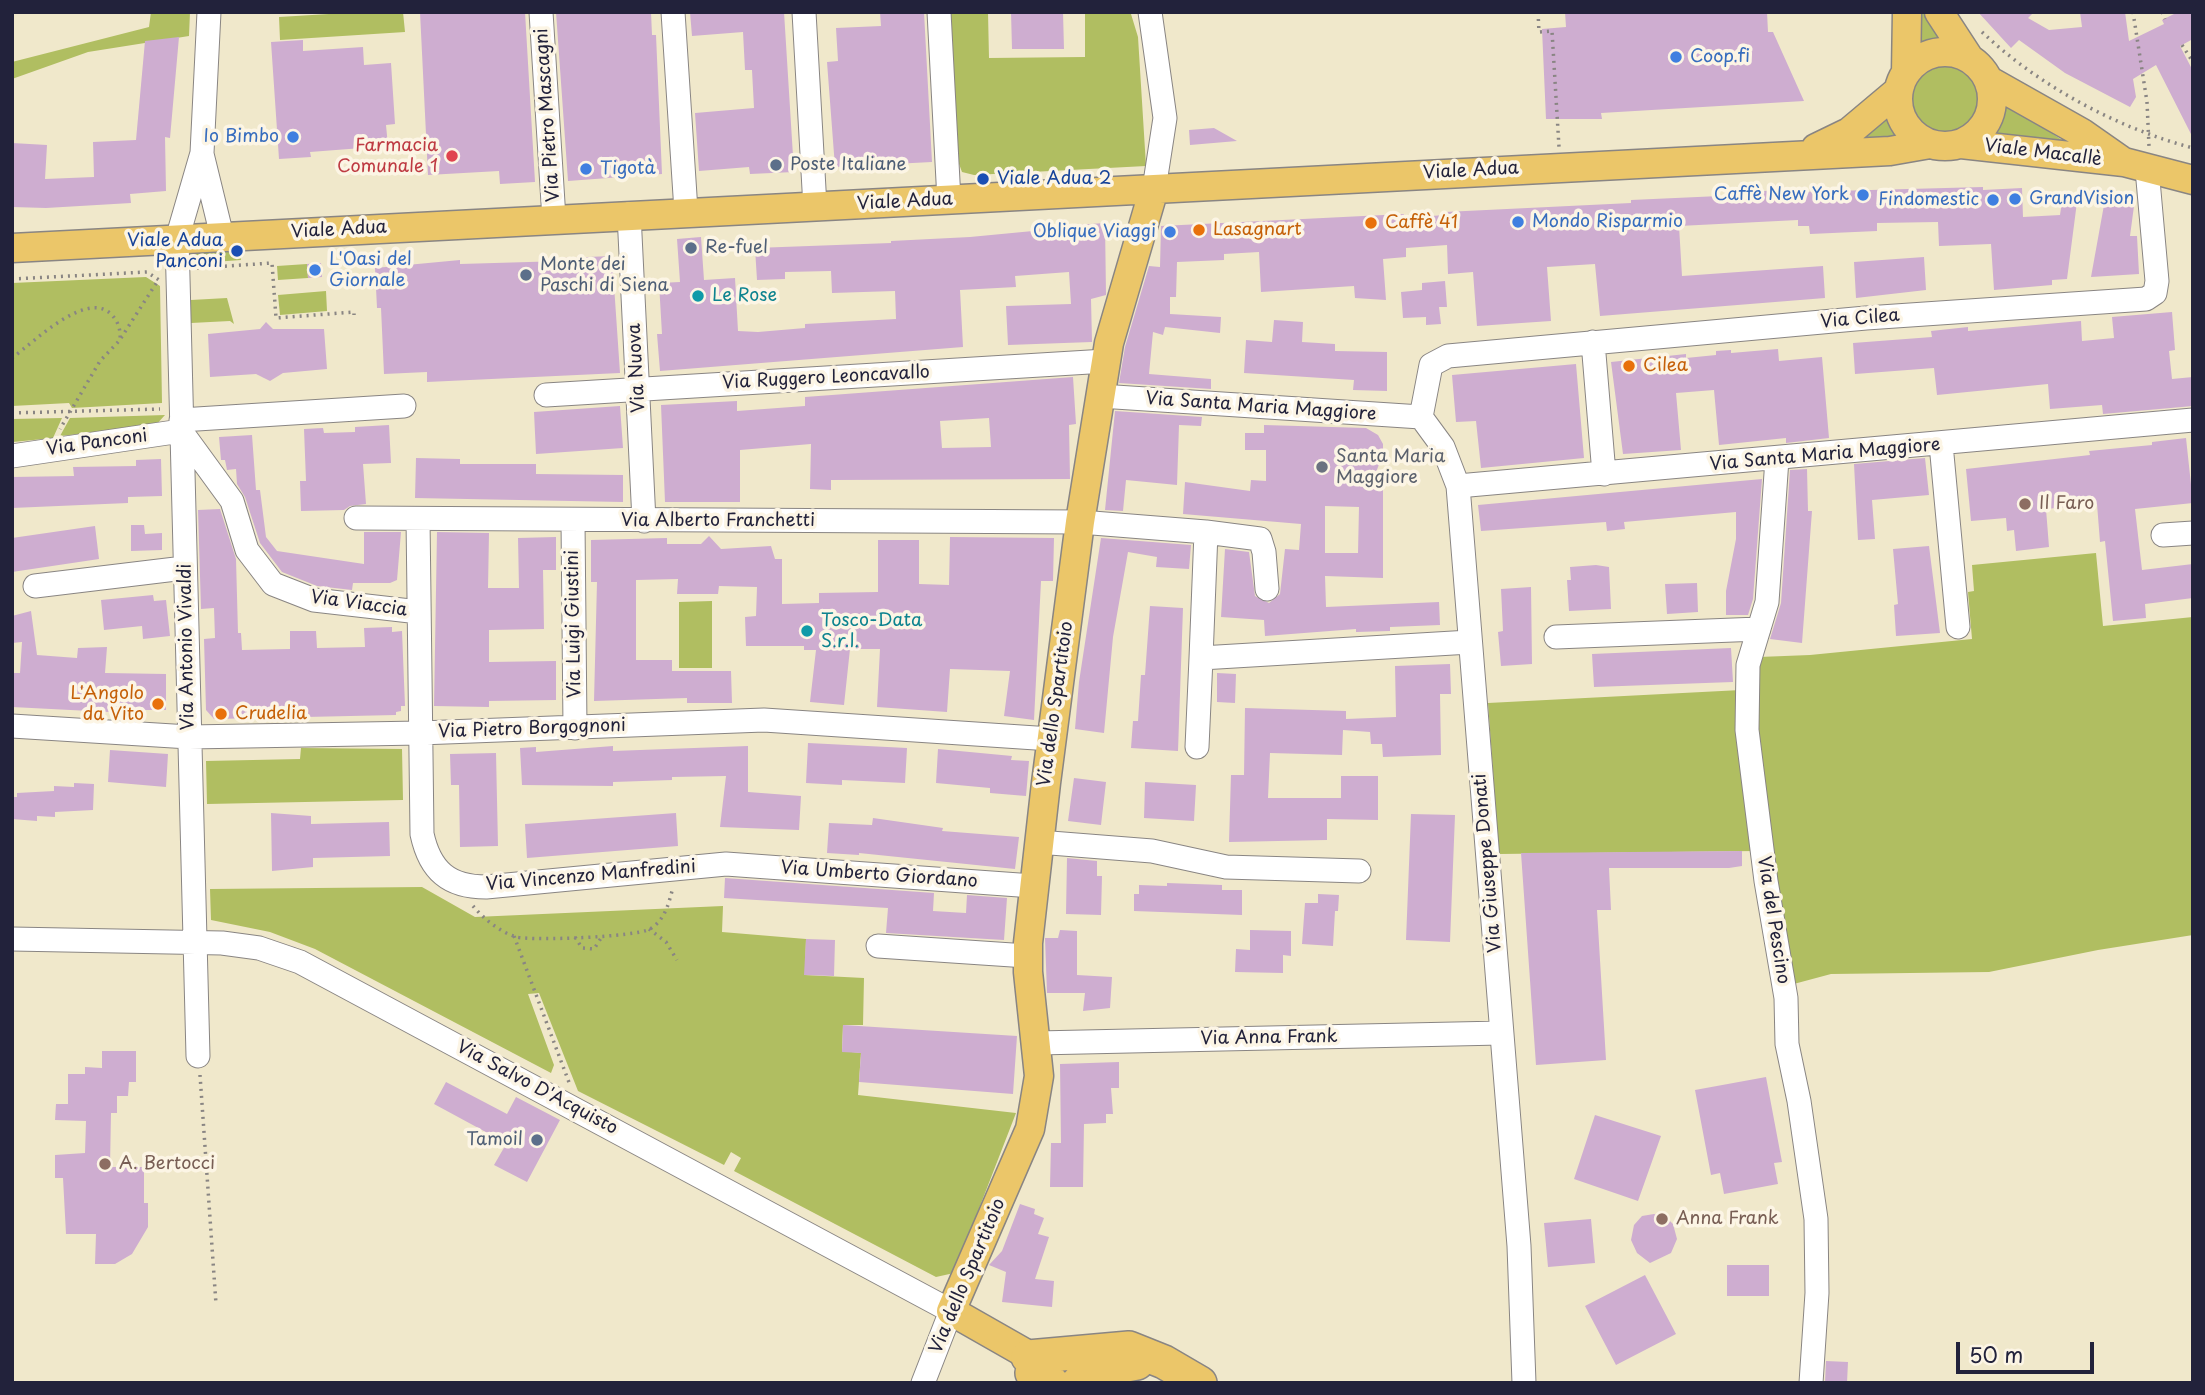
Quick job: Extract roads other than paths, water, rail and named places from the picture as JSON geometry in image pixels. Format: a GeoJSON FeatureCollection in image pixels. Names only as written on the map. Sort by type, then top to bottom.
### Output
{"type":"FeatureCollection","features":[{"type":"Feature","properties":{"kind":"highway"},"geometry":{"type":"LineString","coordinates":[[1036,1374],[1122,1347],[1134,1349],[1164,1362],[1200,1383]]}},
{"type":"Feature","properties":{"kind":"highway"},"geometry":{"type":"LineString","coordinates":[[1078,1383],[1118,1365],[1164,1362]]}},
{"type":"Feature","properties":{"kind":"main road"},"geometry":{"type":"LineString","coordinates":[[1908,12],[1898,105],[1904,123],[1914,134],[1930,144],[1945,146],[1961,144],[1978,133],[1989,116],[1992,96],[1988,80],[1969,58],[1939,12]]}},
{"type":"Feature","properties":{"kind":"main road"},"geometry":{"type":"LineString","coordinates":[[1902,81],[1918,60],[1935,53],[1953,52],[1969,58]]}},
{"type":"Feature","properties":{"kind":"main road","name":"Viale Macallè"},"geometry":{"type":"LineString","coordinates":[[1988,80],[2136,166]]}},
{"type":"Feature","properties":{"kind":"main road","name":"Viale Adua"},"geometry":{"type":"LineString","coordinates":[[1798,154],[1849,132],[1902,81]]}},
{"type":"Feature","properties":{"kind":"main road","name":"Viale Adua"},"geometry":{"type":"LineString","coordinates":[[12,248],[686,211],[815,207],[1890,151],[1930,144]]}},
{"type":"Feature","properties":{"kind":"main road","name":"Viale Macallè"},"geometry":{"type":"LineString","coordinates":[[1961,144],[2136,166],[2193,180]]}},
{"type":"Feature","properties":{"kind":"main road","name":"Via dello Spartitoio"},"geometry":{"type":"LineString","coordinates":[[951,1311],[1030,1129],[1038,1090],[1037,1043],[1027,956],[1051,739],[1080,522],[1106,361],[1118,307],[1154,189]]}},
{"type":"Feature","properties":{"kind":"main road","name":"Via Salvo D'Acquisto"},"geometry":{"type":"LineString","coordinates":[[951,1311],[1036,1374]]}},
{"type":"Feature","properties":{"kind":"street"},"geometry":{"type":"LineString","coordinates":[[177,239],[202,153],[209,12]]}},
{"type":"Feature","properties":{"kind":"street","name":"Via Pietro Mascagni"},"geometry":{"type":"LineString","coordinates":[[541,12],[554,219]]}},
{"type":"Feature","properties":{"kind":"street"},"geometry":{"type":"LineString","coordinates":[[673,12],[686,211]]}},
{"type":"Feature","properties":{"kind":"street"},"geometry":{"type":"LineString","coordinates":[[804,12],[815,207]]}},
{"type":"Feature","properties":{"kind":"street"},"geometry":{"type":"LineString","coordinates":[[939,12],[949,200]]}},
{"type":"Feature","properties":{"kind":"street","name":"Via dello Spartitoio"},"geometry":{"type":"LineString","coordinates":[[1150,12],[1165,118],[1154,189]]}},
{"type":"Feature","properties":{"kind":"street"},"geometry":{"type":"LineString","coordinates":[[202,153],[222,236]]}},
{"type":"Feature","properties":{"kind":"street","name":"Via Cilea"},"geometry":{"type":"LineString","coordinates":[[1421,417],[1428,370],[1440,358],[1593,342],[2146,299],[2155,293],[2157,281],[2136,166]]}},
{"type":"Feature","properties":{"kind":"street","name":"Via Nuova"},"geometry":{"type":"LineString","coordinates":[[629,214],[644,521]]}},
{"type":"Feature","properties":{"kind":"street","name":"Via Antonio Vivaldi"},"geometry":{"type":"LineString","coordinates":[[177,239],[176,420],[184,568],[198,1056]]}},
{"type":"Feature","properties":{"kind":"street"},"geometry":{"type":"LineString","coordinates":[[1593,342],[1604,474]]}},
{"type":"Feature","properties":{"kind":"street","name":"Via Ruggero Leoncavallo"},"geometry":{"type":"LineString","coordinates":[[546,395],[1106,361]]}},
{"type":"Feature","properties":{"kind":"street","name":"Via Santa Maria Maggiore"},"geometry":{"type":"LineString","coordinates":[[1100,396],[1421,417]]}},
{"type":"Feature","properties":{"kind":"street"},"geometry":{"type":"LineString","coordinates":[[176,420],[404,406]]}},
{"type":"Feature","properties":{"kind":"street","name":"Via Giuseppe Donati"},"geometry":{"type":"LineString","coordinates":[[1421,417],[1446,454],[1458,486],[1519,1246],[1524,1383]]}},
{"type":"Feature","properties":{"kind":"street","name":"Via Panconi"},"geometry":{"type":"LineString","coordinates":[[12,456],[176,420]]}},
{"type":"Feature","properties":{"kind":"street","name":"Via Viaccia"},"geometry":{"type":"LineString","coordinates":[[176,420],[232,501],[247,550],[273,584],[314,600],[419,612]]}},
{"type":"Feature","properties":{"kind":"street","name":"Via Santa Maria Maggiore"},"geometry":{"type":"LineString","coordinates":[[1458,486],[2193,420]]}},
{"type":"Feature","properties":{"kind":"street"},"geometry":{"type":"LineString","coordinates":[[1941,444],[1958,627]]}},
{"type":"Feature","properties":{"kind":"street","name":"Via del Pescino"},"geometry":{"type":"LineString","coordinates":[[1777,459],[1772,564],[1766,609],[1748,665],[1747,730],[1766,881],[1786,998],[1787,1044],[1800,1101],[1816,1219],[1817,1293],[1811,1383]]}},
{"type":"Feature","properties":{"kind":"street","name":"Via Alberto Franchetti"},"geometry":{"type":"LineString","coordinates":[[356,518],[1080,522],[1260,539],[1264,552],[1267,589]]}},
{"type":"Feature","properties":{"kind":"street","name":"Via Vincenzo Manfredini"},"geometry":{"type":"LineString","coordinates":[[418,519],[421,818],[425,848],[438,872],[456,884],[467,886],[532,883],[726,864]]}},
{"type":"Feature","properties":{"kind":"street","name":"Via Luigi Giustini"},"geometry":{"type":"LineString","coordinates":[[573,520],[575,728]]}},
{"type":"Feature","properties":{"kind":"street"},"geometry":{"type":"LineString","coordinates":[[1197,747],[1206,532]]}},
{"type":"Feature","properties":{"kind":"street"},"geometry":{"type":"LineString","coordinates":[[2164,536],[2193,533]]}},
{"type":"Feature","properties":{"kind":"street"},"geometry":{"type":"LineString","coordinates":[[35,586],[184,568]]}},
{"type":"Feature","properties":{"kind":"street"},"geometry":{"type":"LineString","coordinates":[[1556,637],[1759,629]]}},
{"type":"Feature","properties":{"kind":"street"},"geometry":{"type":"LineString","coordinates":[[1200,657],[1469,642]]}},
{"type":"Feature","properties":{"kind":"street","name":"Via Pietro Borgognoni"},"geometry":{"type":"LineString","coordinates":[[12,726],[189,737],[420,733],[788,720],[1051,739]]}},
{"type":"Feature","properties":{"kind":"street"},"geometry":{"type":"LineString","coordinates":[[1038,842],[1152,851],[1226,867],[1359,871]]}},
{"type":"Feature","properties":{"kind":"street","name":"Via Umberto Giordano"},"geometry":{"type":"LineString","coordinates":[[726,864],[1033,886]]}},
{"type":"Feature","properties":{"kind":"street","name":"Via Salvo D'Acquisto"},"geometry":{"type":"LineString","coordinates":[[12,939],[194,942],[259,948],[300,962],[951,1311]]}},
{"type":"Feature","properties":{"kind":"street"},"geometry":{"type":"LineString","coordinates":[[878,946],[1027,956]]}},
{"type":"Feature","properties":{"kind":"street","name":"Via Anna Frank"},"geometry":{"type":"LineString","coordinates":[[1037,1043],[1501,1033]]}},
{"type":"Feature","properties":{"kind":"street","name":"Via dello Spartitoio"},"geometry":{"type":"LineString","coordinates":[[923,1383],[951,1311]]}},
{"type":"Feature","properties":{"kind":"place","name":"Coop.fi"},"geometry":{"type":"Point","coordinates":[1676,57]}},
{"type":"Feature","properties":{"kind":"place","name":"Io Bimbo"},"geometry":{"type":"Point","coordinates":[293,137]}},
{"type":"Feature","properties":{"kind":"place","name":"Farmacia Comunale 1"},"geometry":{"type":"Point","coordinates":[452,156]}},
{"type":"Feature","properties":{"kind":"place","name":"Poste Italiane"},"geometry":{"type":"Point","coordinates":[776,165]}},
{"type":"Feature","properties":{"kind":"place","name":"Tigotà"},"geometry":{"type":"Point","coordinates":[586,169]}},
{"type":"Feature","properties":{"kind":"place","name":"Viale Adua 2"},"geometry":{"type":"Point","coordinates":[983,179]}},
{"type":"Feature","properties":{"kind":"place","name":"Caffè New York"},"geometry":{"type":"Point","coordinates":[1863,195]}},
{"type":"Feature","properties":{"kind":"place","name":"GrandVision"},"geometry":{"type":"Point","coordinates":[2015,199]}},
{"type":"Feature","properties":{"kind":"place","name":"Findomestic"},"geometry":{"type":"Point","coordinates":[1993,200]}},
{"type":"Feature","properties":{"kind":"place","name":"Mondo Risparmio"},"geometry":{"type":"Point","coordinates":[1518,222]}},
{"type":"Feature","properties":{"kind":"place","name":"Caffè 41"},"geometry":{"type":"Point","coordinates":[1371,223]}},
{"type":"Feature","properties":{"kind":"place","name":"Lasagnart"},"geometry":{"type":"Point","coordinates":[1199,230]}},
{"type":"Feature","properties":{"kind":"place","name":"Oblique Viaggi"},"geometry":{"type":"Point","coordinates":[1170,232]}},
{"type":"Feature","properties":{"kind":"place","name":"Re-fuel"},"geometry":{"type":"Point","coordinates":[691,248]}},
{"type":"Feature","properties":{"kind":"place","name":"Viale Adua Panconi"},"geometry":{"type":"Point","coordinates":[237,251]}},
{"type":"Feature","properties":{"kind":"place","name":"L'Oasi del Giornale"},"geometry":{"type":"Point","coordinates":[315,270]}},
{"type":"Feature","properties":{"kind":"place","name":"Monte dei Paschi di Siena"},"geometry":{"type":"Point","coordinates":[526,275]}},
{"type":"Feature","properties":{"kind":"place","name":"Le Rose"},"geometry":{"type":"Point","coordinates":[698,296]}},
{"type":"Feature","properties":{"kind":"place","name":"Cilea"},"geometry":{"type":"Point","coordinates":[1629,366]}},
{"type":"Feature","properties":{"kind":"place","name":"Santa Maria Maggiore"},"geometry":{"type":"Point","coordinates":[1322,467]}},
{"type":"Feature","properties":{"kind":"place","name":"Il Faro"},"geometry":{"type":"Point","coordinates":[2025,504]}},
{"type":"Feature","properties":{"kind":"place","name":"Tosco-Data S.r.l."},"geometry":{"type":"Point","coordinates":[807,631]}},
{"type":"Feature","properties":{"kind":"place","name":"L'Angolo da Vito"},"geometry":{"type":"Point","coordinates":[158,704]}},
{"type":"Feature","properties":{"kind":"place","name":"Crudelia"},"geometry":{"type":"Point","coordinates":[221,714]}},
{"type":"Feature","properties":{"kind":"place","name":"Tamoil"},"geometry":{"type":"Point","coordinates":[537,1140]}},
{"type":"Feature","properties":{"kind":"place","name":"A. Bertocci"},"geometry":{"type":"Point","coordinates":[105,1164]}},
{"type":"Feature","properties":{"kind":"place","name":"Anna Frank"},"geometry":{"type":"Point","coordinates":[1662,1219]}}]}
